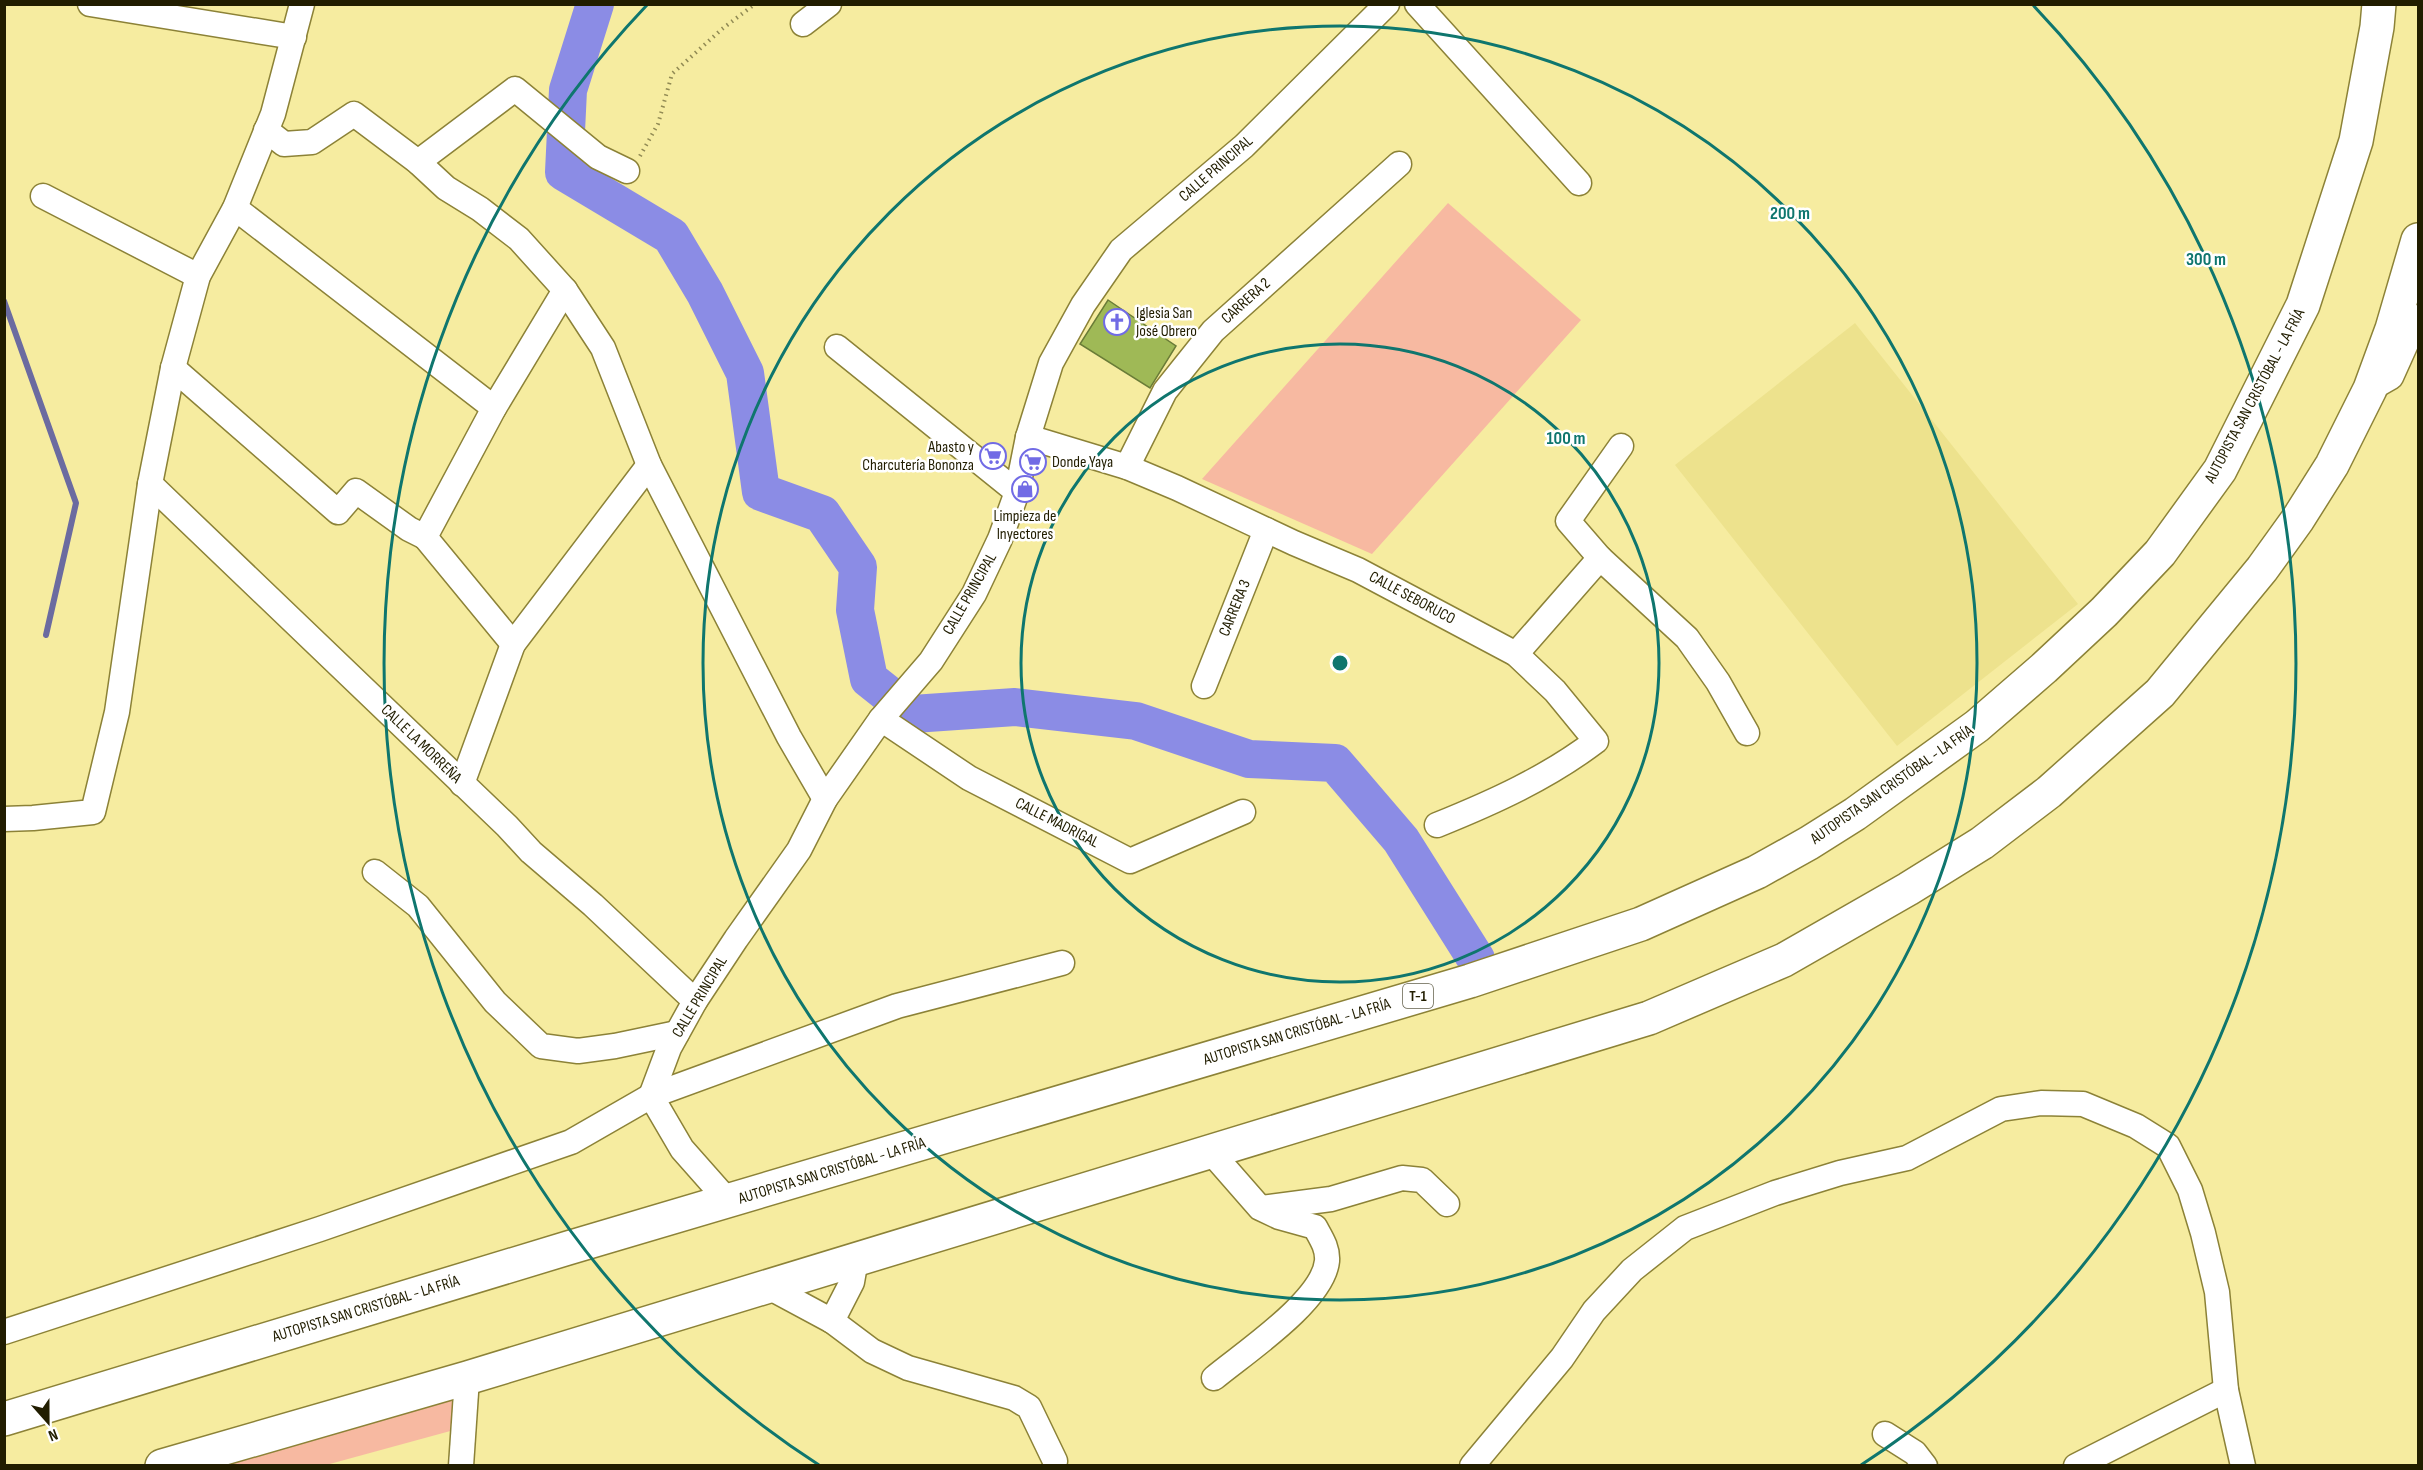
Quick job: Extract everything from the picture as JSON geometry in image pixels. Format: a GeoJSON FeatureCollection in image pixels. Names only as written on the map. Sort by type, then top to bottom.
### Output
{"type":"FeatureCollection","features":[{"type":"Feature","properties":{"kind":"highway","name":"AUTOPISTA SAN CRISTÓBAL - LA FRÍA"},"geometry":{"type":"LineString","coordinates":[[4,1419],[546,1254],[1470,981],[1641,924],[1757,872],[1809,843],[1855,814],[1977,726],[2104,612],[2160,553],[2220,470],[2303,305],[2356,141],[2377,27],[2379,4]]}},
{"type":"Feature","properties":{"kind":"highway"},"geometry":{"type":"LineString","coordinates":[[162,1466],[467,1378],[1649,1017],[1784,960],[1908,889],[1982,843],[2049,792],[2160,693],[2213,632],[2262,570],[2332,465],[2370,389],[2392,329],[2418,240]]}},
{"type":"Feature","properties":{"kind":"street"},"geometry":{"type":"LineString","coordinates":[[90,4],[294,37]]}},
{"type":"Feature","properties":{"kind":"street"},"geometry":{"type":"LineString","coordinates":[[4,819],[93,812],[117,712],[150,484],[173,368],[198,276],[235,207],[273,114],[302,4]]}},
{"type":"Feature","properties":{"kind":"street"},"geometry":{"type":"LineString","coordinates":[[803,24],[829,4]]}},
{"type":"Feature","properties":{"kind":"street","name":"CALLE PRINCIPAL"},"geometry":{"type":"LineString","coordinates":[[651,1096],[661,1066],[695,1001],[799,850],[825,799],[881,719],[931,661],[974,594],[1000,539],[1017,492],[1028,437],[1051,363],[1083,305],[1121,250],[1244,146],[1387,4]]}},
{"type":"Feature","properties":{"kind":"street"},"geometry":{"type":"LineString","coordinates":[[1417,4],[1579,183]]}},
{"type":"Feature","properties":{"kind":"street"},"geometry":{"type":"LineString","coordinates":[[418,162],[515,89],[598,157],[627,171]]}},
{"type":"Feature","properties":{"kind":"street"},"geometry":{"type":"LineString","coordinates":[[266,130],[284,144],[312,142],[354,114],[418,162],[446,188],[480,209],[519,239],[565,290],[603,348],[649,465],[789,737],[825,799]]}},
{"type":"Feature","properties":{"kind":"street","name":"CARRERA 2"},"geometry":{"type":"LineString","coordinates":[[1127,467],[1165,391],[1213,331],[1398,164]]}},
{"type":"Feature","properties":{"kind":"street"},"geometry":{"type":"LineString","coordinates":[[43,196],[198,276]]}},
{"type":"Feature","properties":{"kind":"street"},"geometry":{"type":"LineString","coordinates":[[235,207],[494,408]]}},
{"type":"Feature","properties":{"kind":"street"},"geometry":{"type":"LineString","coordinates":[[425,537],[494,408],[565,290]]}},
{"type":"Feature","properties":{"kind":"street"},"geometry":{"type":"LineString","coordinates":[[2370,389],[2391,377],[2418,317]]}},
{"type":"Feature","properties":{"kind":"street"},"geometry":{"type":"LineString","coordinates":[[837,347],[1017,492]]}},
{"type":"Feature","properties":{"kind":"street"},"geometry":{"type":"LineString","coordinates":[[173,368],[338,512],[356,491],[409,529],[425,537],[513,644]]}},
{"type":"Feature","properties":{"kind":"street","name":"CALLE SEBORUCO"},"geometry":{"type":"LineString","coordinates":[[1028,437],[1127,467],[1178,488],[1358,570],[1516,654],[1555,692],[1596,741],[1568,762],[1530,785],[1437,825]]}},
{"type":"Feature","properties":{"kind":"street"},"geometry":{"type":"LineString","coordinates":[[1621,446],[1568,520],[1600,558],[1687,638],[1718,682],[1747,733]]}},
{"type":"Feature","properties":{"kind":"street"},"geometry":{"type":"LineString","coordinates":[[462,784],[513,644],[649,465]]}},
{"type":"Feature","properties":{"kind":"street","name":"CALLE LA MORREÑA"},"geometry":{"type":"LineString","coordinates":[[150,484],[531,852],[593,905],[695,1001]]}},
{"type":"Feature","properties":{"kind":"street","name":"CARRERA 3"},"geometry":{"type":"LineString","coordinates":[[1204,686],[1266,530]]}},
{"type":"Feature","properties":{"kind":"street"},"geometry":{"type":"LineString","coordinates":[[1516,654],[1600,558]]}},
{"type":"Feature","properties":{"kind":"street","name":"CALLE MADRIGAL"},"geometry":{"type":"LineString","coordinates":[[881,719],[969,778],[1130,861],[1243,812]]}},
{"type":"Feature","properties":{"kind":"street"},"geometry":{"type":"LineString","coordinates":[[375,872],[418,906],[495,1002],[541,1046],[578,1051],[677,1033]]}},
{"type":"Feature","properties":{"kind":"street"},"geometry":{"type":"LineString","coordinates":[[4,1332],[309,1232],[571,1142],[651,1096],[897,1006],[1062,963]]}},
{"type":"Feature","properties":{"kind":"street"},"geometry":{"type":"LineString","coordinates":[[651,1096],[682,1149],[728,1201]]}},
{"type":"Feature","properties":{"kind":"street"},"geometry":{"type":"LineString","coordinates":[[1472,1466],[1562,1358],[1594,1311],[1632,1270],[1684,1228],[1775,1193],[1840,1173],[1907,1158],[2001,1109],[2041,1103],[2083,1104],[2136,1126],[2168,1146],[2190,1190],[2204,1233],[2217,1292],[2226,1390],[2243,1466]]}},
{"type":"Feature","properties":{"kind":"street"},"geometry":{"type":"LineString","coordinates":[[1211,1152],[1260,1208],[1279,1217],[1315,1227],[1326,1248],[1324,1274],[1297,1311],[1214,1378]]}},
{"type":"Feature","properties":{"kind":"street"},"geometry":{"type":"LineString","coordinates":[[1260,1208],[1331,1199],[1402,1178],[1422,1180],[1447,1204]]}},
{"type":"Feature","properties":{"kind":"street"},"geometry":{"type":"LineString","coordinates":[[832,1321],[852,1282],[856,1259]]}},
{"type":"Feature","properties":{"kind":"street"},"geometry":{"type":"LineString","coordinates":[[767,1286],[832,1321],[872,1351],[908,1368],[1014,1398],[1029,1407],[1053,1464]]}},
{"type":"Feature","properties":{"kind":"street"},"geometry":{"type":"LineString","coordinates":[[461,1466],[467,1378]]}},
{"type":"Feature","properties":{"kind":"street"},"geometry":{"type":"LineString","coordinates":[[2076,1466],[2226,1390]]}},
{"type":"Feature","properties":{"kind":"street"},"geometry":{"type":"LineString","coordinates":[[1885,1434],[1915,1454],[1925,1466]]}},
{"type":"Feature","properties":{"kind":"path"},"geometry":{"type":"LineString","coordinates":[[627,171],[645,148],[658,124],[672,74],[722,29],[755,4]]}},
{"type":"Feature","properties":{"kind":"shaded area"},"geometry":{"type":"Polygon","coordinates":[[[1448,203],[1581,320],[1372,554],[1202,479],[1448,203]]]}},
{"type":"Feature","properties":{"kind":"shaded area"},"geometry":{"type":"Polygon","coordinates":[[[1855,323],[2078,604],[1897,746],[1675,465],[1855,323]]]}},
{"type":"Feature","properties":{"kind":"shaded area"},"geometry":{"type":"Polygon","coordinates":[[[467,1378],[465,1427],[326,1465],[162,1466],[467,1378]]]}},
{"type":"Feature","properties":{"kind":"building","name":"Iglesia San José Obrero"},"geometry":{"type":"Polygon","coordinates":[[[1108,300],[1176,346],[1150,388],[1080,344],[1108,300]]]}},
{"type":"Feature","properties":{"kind":"waterway"},"geometry":{"type":"LineString","coordinates":[[595,4],[568,90],[564,172],[671,236],[705,293],[745,373],[761,492],[822,514],[858,567],[855,610],[869,679],[913,714],[1015,707],[1136,721],[1249,759],[1335,763],[1401,840],[1476,959]]}},
{"type":"Feature","properties":{"kind":"waterway"},"geometry":{"type":"LineString","coordinates":[[4,301],[76,503],[46,635]]}},
{"type":"Feature","properties":{"kind":"place","name":"Iglesia San José Obrero"},"geometry":{"type":"Point","coordinates":[1117,322]}},
{"type":"Feature","properties":{"kind":"place","name":"Abasto y Charcutería Bononza"},"geometry":{"type":"Point","coordinates":[993,456]}},
{"type":"Feature","properties":{"kind":"place","name":"Donde Yaya"},"geometry":{"type":"Point","coordinates":[1033,462]}},
{"type":"Feature","properties":{"kind":"place","name":"Limpieza de Inyectores"},"geometry":{"type":"Point","coordinates":[1025,489]}}]}
